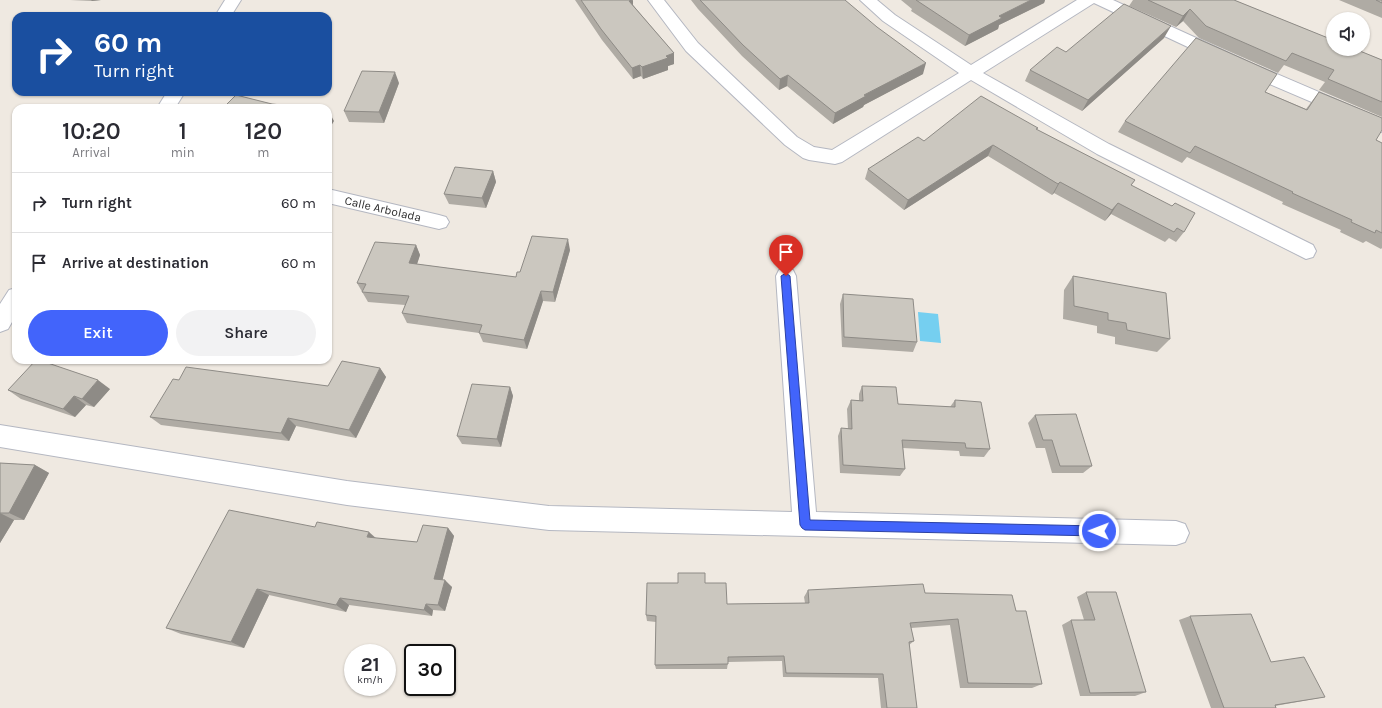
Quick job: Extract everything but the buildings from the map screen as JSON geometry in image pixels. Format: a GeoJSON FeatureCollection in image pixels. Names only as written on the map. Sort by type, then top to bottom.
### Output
{"type":"FeatureCollection","features":[{"type":"Feature","properties":{"kind":"street"},"geometry":{"type":"LineString","coordinates":[[226,12],[233,0]]}},
{"type":"Feature","properties":{"kind":"street"},"geometry":{"type":"LineString","coordinates":[[656,0],[692,46],[791,141],[809,153],[835,157],[1088,0]]}},
{"type":"Feature","properties":{"kind":"street"},"geometry":{"type":"LineString","coordinates":[[868,0],[889,18],[971,73],[1103,149],[1306,250]]}},
{"type":"Feature","properties":{"kind":"street"},"geometry":{"type":"LineString","coordinates":[[1100,0],[1244,67],[1382,126]]}},
{"type":"Feature","properties":{"kind":"street","name":"Calle Arbolada"},"geometry":{"type":"LineString","coordinates":[[332,197],[439,222]]}},
{"type":"Feature","properties":{"kind":"street"},"geometry":{"type":"LineString","coordinates":[[786,276],[805,525]]}},
{"type":"Feature","properties":{"kind":"street"},"geometry":{"type":"LineString","coordinates":[[0,324],[12,303]]}},
{"type":"Feature","properties":{"kind":"street"},"geometry":{"type":"LineString","coordinates":[[0,436],[347,493],[549,518],[1176,533]]}},
{"type":"Feature","properties":{"kind":"water"},"geometry":{"type":"Polygon","coordinates":[[[918,312],[938,314],[941,343],[920,341],[918,312]]]}},
{"type":"Feature","properties":{"kind":"route"},"geometry":{"type":"LineString","coordinates":[[786,276],[805,525],[1099,531]]}}]}
